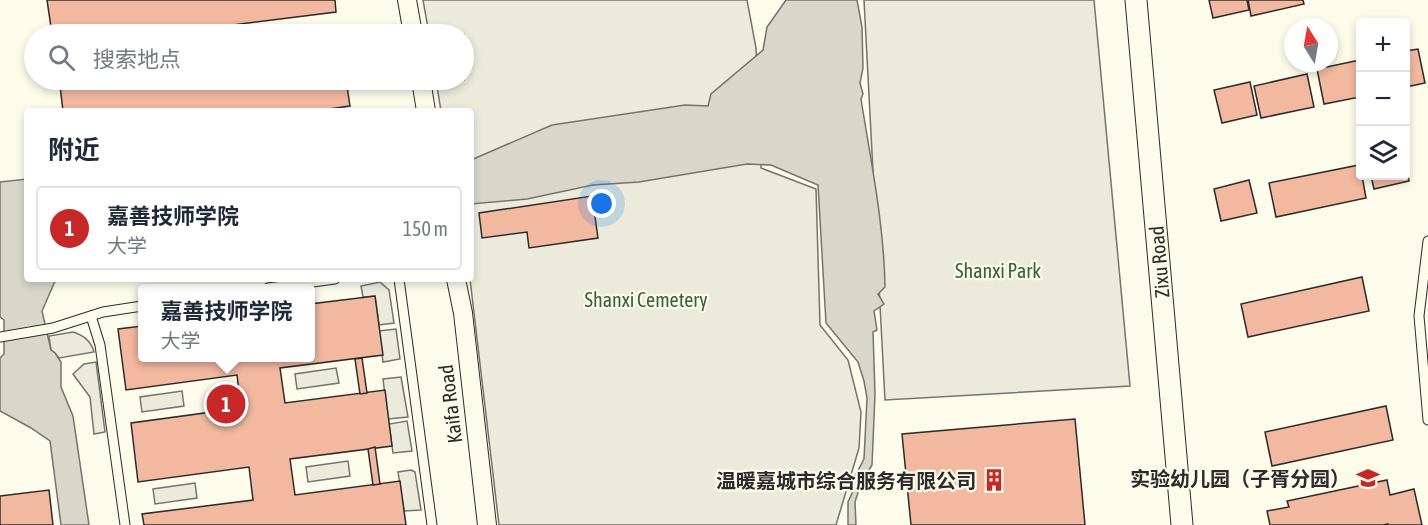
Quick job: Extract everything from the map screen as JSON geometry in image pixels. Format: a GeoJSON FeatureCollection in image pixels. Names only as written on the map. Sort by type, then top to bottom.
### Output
{"type":"FeatureCollection","features":[{"type":"Feature","properties":{"kind":"street"},"geometry":{"type":"LineString","coordinates":[[407,0],[411,24]]}},
{"type":"Feature","properties":{"kind":"street","name":"Zixu Road"},"geometry":{"type":"LineString","coordinates":[[1136,0],[1182,525]]}},
{"type":"Feature","properties":{"kind":"street"},"geometry":{"type":"LineString","coordinates":[[423,90],[426,108]]}},
{"type":"Feature","properties":{"kind":"street","name":"Kaifa Road"},"geometry":{"type":"LineString","coordinates":[[457,282],[463,313],[487,525]]}},
{"type":"Feature","properties":{"kind":"lane"},"geometry":{"type":"LineString","coordinates":[[1428,241],[1419,316],[1428,420]]}},
{"type":"Feature","properties":{"kind":"lane"},"geometry":{"type":"LineString","coordinates":[[399,282],[432,525]]}},
{"type":"Feature","properties":{"kind":"lane"},"geometry":{"type":"LineString","coordinates":[[0,337],[53,328],[104,312],[138,307]]}},
{"type":"Feature","properties":{"kind":"lane"},"geometry":{"type":"LineString","coordinates":[[90,316],[100,345],[125,525]]}},
{"type":"Feature","properties":{"kind":"green space","name":"Shanxi Cemetery"},"geometry":{"type":"Polygon","coordinates":[[[423,0],[747,0],[756,48],[761,168],[816,189],[820,325],[848,360],[861,412],[859,448],[836,525],[499,525],[470,282],[474,282],[474,108],[441,108],[438,90],[474,90],[474,24],[427,24],[423,0]]]}},
{"type":"Feature","properties":{"kind":"green space","name":"Shanxi Park"},"geometry":{"type":"Polygon","coordinates":[[[864,0],[1094,0],[1130,386],[885,400],[864,0]]]}},
{"type":"Feature","properties":{"kind":"green space"},"geometry":{"type":"Polygon","coordinates":[[[380,282],[389,290],[394,323],[379,325],[375,296],[363,297],[361,286],[380,282]]]}},
{"type":"Feature","properties":{"kind":"green space"},"geometry":{"type":"Polygon","coordinates":[[[396,329],[400,359],[383,362],[379,331],[396,329]]]}},
{"type":"Feature","properties":{"kind":"green space"},"geometry":{"type":"Polygon","coordinates":[[[73,332],[86,339],[94,352],[59,358],[51,350],[49,336],[73,332]]]}},
{"type":"Feature","properties":{"kind":"green space"},"geometry":{"type":"Polygon","coordinates":[[[96,362],[105,432],[94,434],[90,397],[73,374],[84,364],[96,362]]]}},
{"type":"Feature","properties":{"kind":"green space"},"geometry":{"type":"Polygon","coordinates":[[[336,368],[339,383],[297,389],[295,374],[336,368]]]}},
{"type":"Feature","properties":{"kind":"green space"},"geometry":{"type":"Polygon","coordinates":[[[401,377],[408,417],[388,419],[383,379],[401,377]]]}},
{"type":"Feature","properties":{"kind":"green space"},"geometry":{"type":"Polygon","coordinates":[[[182,391],[184,406],[142,412],[140,397],[182,391]]]}},
{"type":"Feature","properties":{"kind":"green space"},"geometry":{"type":"Polygon","coordinates":[[[407,421],[412,451],[393,453],[389,424],[407,421]]]}},
{"type":"Feature","properties":{"kind":"green space"},"geometry":{"type":"Polygon","coordinates":[[[348,461],[350,476],[308,482],[306,467],[348,461]]]}},
{"type":"Feature","properties":{"kind":"green space"},"geometry":{"type":"Polygon","coordinates":[[[411,470],[415,472],[421,510],[404,511],[398,472],[411,470]]]}},
{"type":"Feature","properties":{"kind":"green space"},"geometry":{"type":"Polygon","coordinates":[[[195,483],[197,498],[155,504],[153,489],[195,483]]]}},
{"type":"Feature","properties":{"kind":"shaded area"},"geometry":{"type":"Polygon","coordinates":[[[786,0],[857,0],[862,27],[863,68],[860,83],[863,94],[861,99],[880,216],[885,287],[878,294],[884,304],[874,311],[877,330],[873,332],[875,394],[872,465],[861,483],[855,502],[856,525],[848,525],[848,502],[853,491],[854,478],[864,459],[867,398],[858,362],[826,323],[818,185],[771,165],[747,164],[639,182],[593,185],[527,199],[474,204],[474,159],[552,125],[685,105],[708,106],[711,94],[763,50],[767,27],[786,0]]]}},
{"type":"Feature","properties":{"kind":"shaded area"},"geometry":{"type":"Polygon","coordinates":[[[24,179],[24,282],[55,282],[42,311],[51,350],[61,362],[61,387],[73,416],[89,525],[61,525],[50,441],[0,411],[0,358],[4,354],[4,320],[0,317],[0,182],[24,179]]]}},
{"type":"Feature","properties":{"kind":"building"},"geometry":{"type":"Polygon","coordinates":[[[47,0],[335,0],[336,12],[241,24],[51,24],[47,0]]]}},
{"type":"Feature","properties":{"kind":"building"},"geometry":{"type":"Polygon","coordinates":[[[1209,0],[1247,0],[1249,10],[1213,18],[1209,0]]]}},
{"type":"Feature","properties":{"kind":"building"},"geometry":{"type":"Polygon","coordinates":[[[1248,0],[1303,0],[1304,4],[1251,16],[1248,0]]]}},
{"type":"Feature","properties":{"kind":"building"},"geometry":{"type":"Polygon","coordinates":[[[1418,49],[1425,83],[1410,86],[1410,50],[1418,49]]]}},
{"type":"Feature","properties":{"kind":"building"},"geometry":{"type":"Polygon","coordinates":[[[1356,61],[1356,98],[1324,104],[1318,72],[1338,72],[1338,65],[1356,61]]]}},
{"type":"Feature","properties":{"kind":"building"},"geometry":{"type":"Polygon","coordinates":[[[1307,74],[1314,107],[1261,118],[1254,86],[1307,74]]]}},
{"type":"Feature","properties":{"kind":"building"},"geometry":{"type":"Polygon","coordinates":[[[1250,82],[1257,115],[1222,123],[1214,90],[1250,82]]]}},
{"type":"Feature","properties":{"kind":"building"},"geometry":{"type":"Polygon","coordinates":[[[60,90],[348,90],[350,106],[336,108],[63,108],[60,90]]]}},
{"type":"Feature","properties":{"kind":"building"},"geometry":{"type":"Polygon","coordinates":[[[1356,166],[1356,180],[1363,180],[1366,198],[1276,217],[1269,183],[1356,166]]]}},
{"type":"Feature","properties":{"kind":"building"},"geometry":{"type":"Polygon","coordinates":[[[1249,180],[1257,213],[1221,221],[1214,189],[1249,180]]]}},
{"type":"Feature","properties":{"kind":"building"},"geometry":{"type":"Polygon","coordinates":[[[1372,180],[1409,180],[1409,181],[1374,189],[1372,180]]]}},
{"type":"Feature","properties":{"kind":"building"},"geometry":{"type":"Polygon","coordinates":[[[592,196],[598,238],[529,248],[527,232],[482,238],[479,213],[592,196]]]}},
{"type":"Feature","properties":{"kind":"building"},"geometry":{"type":"Polygon","coordinates":[[[1362,277],[1369,311],[1248,337],[1241,304],[1362,277]]]}},
{"type":"Feature","properties":{"kind":"building"},"geometry":{"type":"Polygon","coordinates":[[[375,296],[383,355],[280,368],[285,403],[385,390],[392,446],[290,459],[295,495],[400,481],[406,525],[144,525],[142,514],[253,500],[249,467],[138,482],[131,423],[241,408],[237,375],[126,390],[118,329],[138,326],[138,362],[315,362],[315,303],[375,296]]]}},
{"type":"Feature","properties":{"kind":"building"},"geometry":{"type":"Polygon","coordinates":[[[362,358],[367,393],[360,394],[355,359],[362,358]]]}},
{"type":"Feature","properties":{"kind":"building"},"geometry":{"type":"Polygon","coordinates":[[[1386,406],[1393,440],[1272,466],[1265,432],[1386,406]]]}},
{"type":"Feature","properties":{"kind":"building","name":"温暖嘉城市综合服务有限公司"},"geometry":{"type":"Polygon","coordinates":[[[1075,419],[1085,525],[911,525],[902,434],[1075,419]]]}},
{"type":"Feature","properties":{"kind":"building"},"geometry":{"type":"Polygon","coordinates":[[[375,447],[380,484],[373,485],[368,449],[375,447]]]}},
{"type":"Feature","properties":{"kind":"building"},"geometry":{"type":"Polygon","coordinates":[[[1387,480],[1390,495],[1414,489],[1422,525],[1270,525],[1267,511],[1289,507],[1287,501],[1387,480]]]}},
{"type":"Feature","properties":{"kind":"building"},"geometry":{"type":"Polygon","coordinates":[[[49,490],[53,525],[0,525],[0,496],[49,490]]]}},
{"type":"Feature","properties":{"kind":"place","name":"嘉善技师学院"},"geometry":{"type":"Point","coordinates":[226,404]}},
{"type":"Feature","properties":{"kind":"place","name":"实验幼儿园（子胥分园）"},"geometry":{"type":"Point","coordinates":[1368,478]}},
{"type":"Feature","properties":{"kind":"place","name":"温暖嘉城市综合服务有限公司"},"geometry":{"type":"Point","coordinates":[994,480]}}]}
